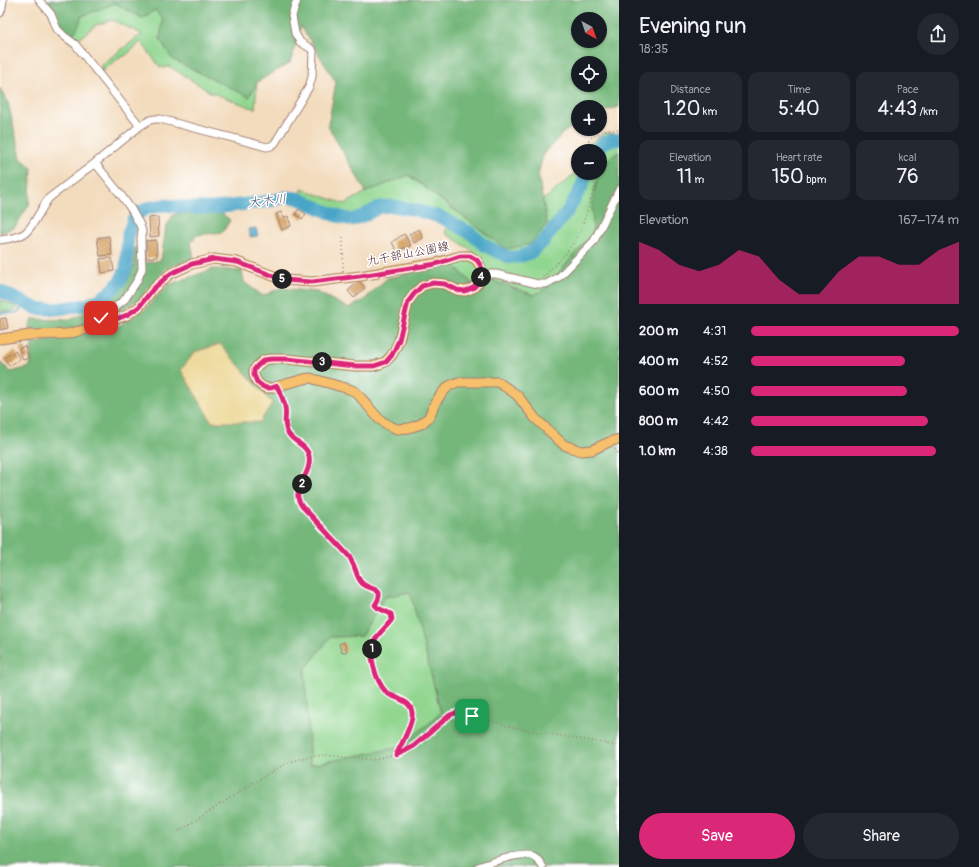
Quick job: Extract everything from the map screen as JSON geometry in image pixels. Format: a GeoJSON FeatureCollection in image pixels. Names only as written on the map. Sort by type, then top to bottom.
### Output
{"type":"FeatureCollection","features":[{"type":"Feature","properties":{"kind":"main road","name":"九千部山公園線"},"geometry":{"type":"LineString","coordinates":[[0,339],[30,335],[67,334],[95,327],[127,315],[139,307],[153,289],[170,274],[192,264],[214,259],[237,262],[284,280],[312,282],[436,264],[460,256],[470,256],[477,260],[482,268],[482,274]]}},
{"type":"Feature","properties":{"kind":"main road"},"geometry":{"type":"LineString","coordinates":[[482,274],[479,282],[473,288],[465,291],[457,290],[445,284],[433,283],[422,286],[408,302],[399,340],[392,355],[386,362],[374,366],[355,366],[287,359],[264,360],[254,370],[254,375],[257,382],[266,388],[271,388],[310,378],[349,389],[356,392],[379,419],[397,429],[409,428],[421,424],[429,417],[442,393],[449,386],[458,382],[498,382],[517,395],[535,418],[564,445],[581,451],[592,450],[619,439]]}},
{"type":"Feature","properties":{"kind":"street"},"geometry":{"type":"LineString","coordinates":[[0,13],[3,0]]}},
{"type":"Feature","properties":{"kind":"street"},"geometry":{"type":"LineString","coordinates":[[40,0],[51,14],[57,29],[75,44],[140,126]]}},
{"type":"Feature","properties":{"kind":"street"},"geometry":{"type":"LineString","coordinates":[[0,240],[11,238],[26,232],[31,227],[49,198],[95,164],[140,126],[150,120],[160,119],[266,147],[275,143],[309,87],[312,77],[313,52],[310,48],[300,42],[295,33],[292,16],[297,0]]}},
{"type":"Feature","properties":{"kind":"street"},"geometry":{"type":"LineString","coordinates":[[95,164],[131,209],[142,231],[142,269],[138,281],[125,299],[101,318],[95,327]]}},
{"type":"Feature","properties":{"kind":"street"},"geometry":{"type":"LineString","coordinates":[[482,274],[496,274],[538,284],[546,284],[559,277],[594,241],[619,190]]}},
{"type":"Feature","properties":{"kind":"street"},"geometry":{"type":"LineString","coordinates":[[478,867],[516,856],[530,855],[535,857],[544,867]]}},
{"type":"Feature","properties":{"kind":"path"},"geometry":{"type":"LineString","coordinates":[[587,144],[590,139],[605,130],[619,130]]}},
{"type":"Feature","properties":{"kind":"path"},"geometry":{"type":"LineString","coordinates":[[538,284],[565,255],[580,233],[595,186],[596,180]]}},
{"type":"Feature","properties":{"kind":"path"},"geometry":{"type":"LineString","coordinates":[[343,236],[343,271],[349,271]]}},
{"type":"Feature","properties":{"kind":"path"},"geometry":{"type":"LineString","coordinates":[[277,386],[285,407],[285,425],[287,432],[304,447],[309,455],[309,465],[306,475],[298,490],[298,499],[302,506],[347,554],[361,582],[366,587],[379,592],[375,605],[391,614],[392,619],[375,639],[372,647],[372,655],[376,675],[386,691],[407,703],[412,710],[410,723],[396,755]]}},
{"type":"Feature","properties":{"kind":"path"},"geometry":{"type":"LineString","coordinates":[[179,831],[289,762],[306,757],[324,755],[376,760],[396,755],[414,746],[450,715],[458,712],[516,728],[619,746]]}},
{"type":"Feature","properties":{"kind":"green space"},"geometry":{"type":"Polygon","coordinates":[[[49,0],[619,0],[619,107],[607,110],[607,100],[571,100],[571,128],[564,132],[544,153],[538,174],[547,224],[531,244],[506,249],[409,175],[366,192],[328,126],[336,82],[301,26],[290,63],[257,82],[249,97],[172,59],[160,39],[163,19],[155,10],[142,18],[115,3],[82,16],[76,31],[70,35],[59,29],[48,1],[49,0]]]}},
{"type":"Feature","properties":{"kind":"green space"},"geometry":{"type":"Polygon","coordinates":[[[115,3],[142,18],[155,10],[163,19],[160,39],[249,97],[257,82],[255,109],[210,92],[169,66],[164,68],[160,67],[141,42],[125,56],[120,57],[101,72],[101,65],[142,34],[112,20],[96,25],[77,40],[70,35],[76,31],[82,16],[115,3]]]}},
{"type":"Feature","properties":{"kind":"green space"},"geometry":{"type":"Polygon","coordinates":[[[0,88],[8,103],[21,158],[32,168],[29,205],[15,227],[0,233],[0,88]]]}},
{"type":"Feature","properties":{"kind":"green space"},"geometry":{"type":"Polygon","coordinates":[[[607,133],[619,134],[619,152],[607,161],[607,144],[589,144],[601,136],[607,136],[607,133]]]}},
{"type":"Feature","properties":{"kind":"green space"},"geometry":{"type":"Polygon","coordinates":[[[619,152],[619,867],[0,867],[0,362],[11,372],[30,367],[32,344],[119,326],[145,309],[168,285],[213,269],[242,271],[244,282],[263,296],[280,288],[317,292],[348,308],[363,301],[387,278],[453,264],[477,289],[490,280],[534,295],[545,289],[593,233],[592,200],[597,180],[607,180],[607,161],[619,152]],[[410,592],[385,597],[361,636],[330,637],[305,670],[310,765],[401,747],[441,713],[410,592]]]}},
{"type":"Feature","properties":{"kind":"green space"},"geometry":{"type":"Polygon","coordinates":[[[408,175],[506,249],[531,244],[547,224],[543,200],[571,178],[571,180],[598,180],[592,200],[593,233],[545,289],[534,295],[490,280],[477,289],[453,264],[473,251],[445,233],[450,220],[409,203],[384,202],[350,216],[301,199],[302,189],[345,204],[366,192],[408,175]]]}},
{"type":"Feature","properties":{"kind":"green space"},"geometry":{"type":"Polygon","coordinates":[[[220,212],[230,220],[223,232],[197,235],[191,242],[194,258],[167,268],[138,300],[103,320],[64,330],[28,329],[32,319],[70,320],[107,302],[127,282],[134,265],[134,249],[136,247],[146,263],[161,260],[166,227],[174,214],[220,212]]]}},
{"type":"Feature","properties":{"kind":"green space"},"geometry":{"type":"Polygon","coordinates":[[[0,300],[18,307],[13,311],[0,311],[0,300]]]}},
{"type":"Feature","properties":{"kind":"green space"},"geometry":{"type":"Polygon","coordinates":[[[410,591],[441,713],[401,747],[310,765],[305,670],[330,637],[361,636],[385,597],[410,591]]]}},
{"type":"Feature","properties":{"kind":"sand"},"geometry":{"type":"Polygon","coordinates":[[[220,344],[272,403],[260,422],[212,422],[181,370],[195,352],[220,344]]]}},
{"type":"Feature","properties":{"kind":"water"},"geometry":{"type":"Polygon","coordinates":[[[256,228],[258,236],[250,237],[248,229],[256,228]]]}},
{"type":"Feature","properties":{"kind":"building"},"geometry":{"type":"Polygon","coordinates":[[[299,209],[306,214],[302,219],[295,214],[299,209]]]}},
{"type":"Feature","properties":{"kind":"building"},"geometry":{"type":"Polygon","coordinates":[[[281,212],[284,218],[288,216],[291,226],[282,230],[276,214],[281,212]]]}},
{"type":"Feature","properties":{"kind":"building"},"geometry":{"type":"Polygon","coordinates":[[[158,217],[159,236],[150,237],[149,218],[158,217]]]}},
{"type":"Feature","properties":{"kind":"building"},"geometry":{"type":"Polygon","coordinates":[[[419,229],[423,238],[414,243],[409,234],[419,229]]]}},
{"type":"Feature","properties":{"kind":"building"},"geometry":{"type":"Polygon","coordinates":[[[404,234],[411,245],[397,252],[392,242],[404,234]]]}},
{"type":"Feature","properties":{"kind":"building"},"geometry":{"type":"Polygon","coordinates":[[[109,236],[112,255],[100,256],[97,238],[109,236]]]}},
{"type":"Feature","properties":{"kind":"building"},"geometry":{"type":"Polygon","coordinates":[[[156,240],[157,257],[146,258],[146,241],[156,240]]]}},
{"type":"Feature","properties":{"kind":"building"},"geometry":{"type":"Polygon","coordinates":[[[112,258],[114,271],[102,273],[100,259],[112,258]]]}},
{"type":"Feature","properties":{"kind":"building"},"geometry":{"type":"Polygon","coordinates":[[[359,281],[365,288],[354,298],[348,291],[359,281]]]}},
{"type":"Feature","properties":{"kind":"building"},"geometry":{"type":"Polygon","coordinates":[[[6,318],[8,328],[0,330],[0,319],[6,318]]]}},
{"type":"Feature","properties":{"kind":"building"},"geometry":{"type":"Polygon","coordinates":[[[25,346],[29,358],[23,360],[19,348],[25,346]]]}},
{"type":"Feature","properties":{"kind":"building"},"geometry":{"type":"Polygon","coordinates":[[[15,351],[20,359],[9,366],[4,358],[15,351]]]}},
{"type":"Feature","properties":{"kind":"building"},"geometry":{"type":"Polygon","coordinates":[[[344,642],[347,651],[342,653],[339,644],[344,642]]]}},
{"type":"Feature","properties":{"kind":"waterway","name":"大木川"},"geometry":{"type":"LineString","coordinates":[[602,144],[604,142],[619,139]]}},
{"type":"Feature","properties":{"kind":"waterway","name":"大木川"},"geometry":{"type":"LineString","coordinates":[[0,291],[38,309],[55,309],[86,305],[100,299],[111,291],[120,281],[126,269],[128,234],[133,220],[140,212],[148,208],[164,205],[192,208],[215,208],[270,201],[286,197],[297,198],[337,216],[352,220],[380,207],[392,206],[415,210],[440,217],[469,232],[486,246],[508,257],[518,257],[530,253],[543,242],[567,212],[584,180]]}},
{"type":"Feature","properties":{"kind":"waterway"},"geometry":{"type":"LineString","coordinates":[[44,212],[51,201]]}},
{"type":"Feature","properties":{"kind":"waterway"},"geometry":{"type":"LineString","coordinates":[[22,238],[28,237],[32,230]]}},
{"type":"Feature","properties":{"kind":"waterway"},"geometry":{"type":"LineString","coordinates":[[0,313],[16,313],[22,308],[38,309]]}},
{"type":"Feature","properties":{"kind":"route"},"geometry":{"type":"LineString","coordinates":[[101,318],[95,327],[127,315],[139,307],[153,289],[170,274],[192,264],[214,259],[237,262],[284,280],[312,282],[436,264],[460,256],[470,256],[477,260],[482,268],[482,274],[479,282],[473,288],[465,291],[457,290],[445,284],[433,283],[422,286],[414,294],[408,302],[399,340],[392,355],[386,362],[374,366],[355,366],[313,361],[271,359],[264,360],[254,370],[254,375],[257,382],[262,386],[271,388],[277,386],[285,407],[285,425],[287,432],[304,447],[309,455],[309,465],[306,475],[298,490],[298,499],[302,506],[347,554],[361,582],[366,587],[379,592],[375,605],[391,614],[392,619],[375,639],[372,647],[372,655],[376,675],[386,691],[407,703],[412,710],[410,723],[396,755],[414,746],[450,715],[458,712],[472,716]]}}]}
